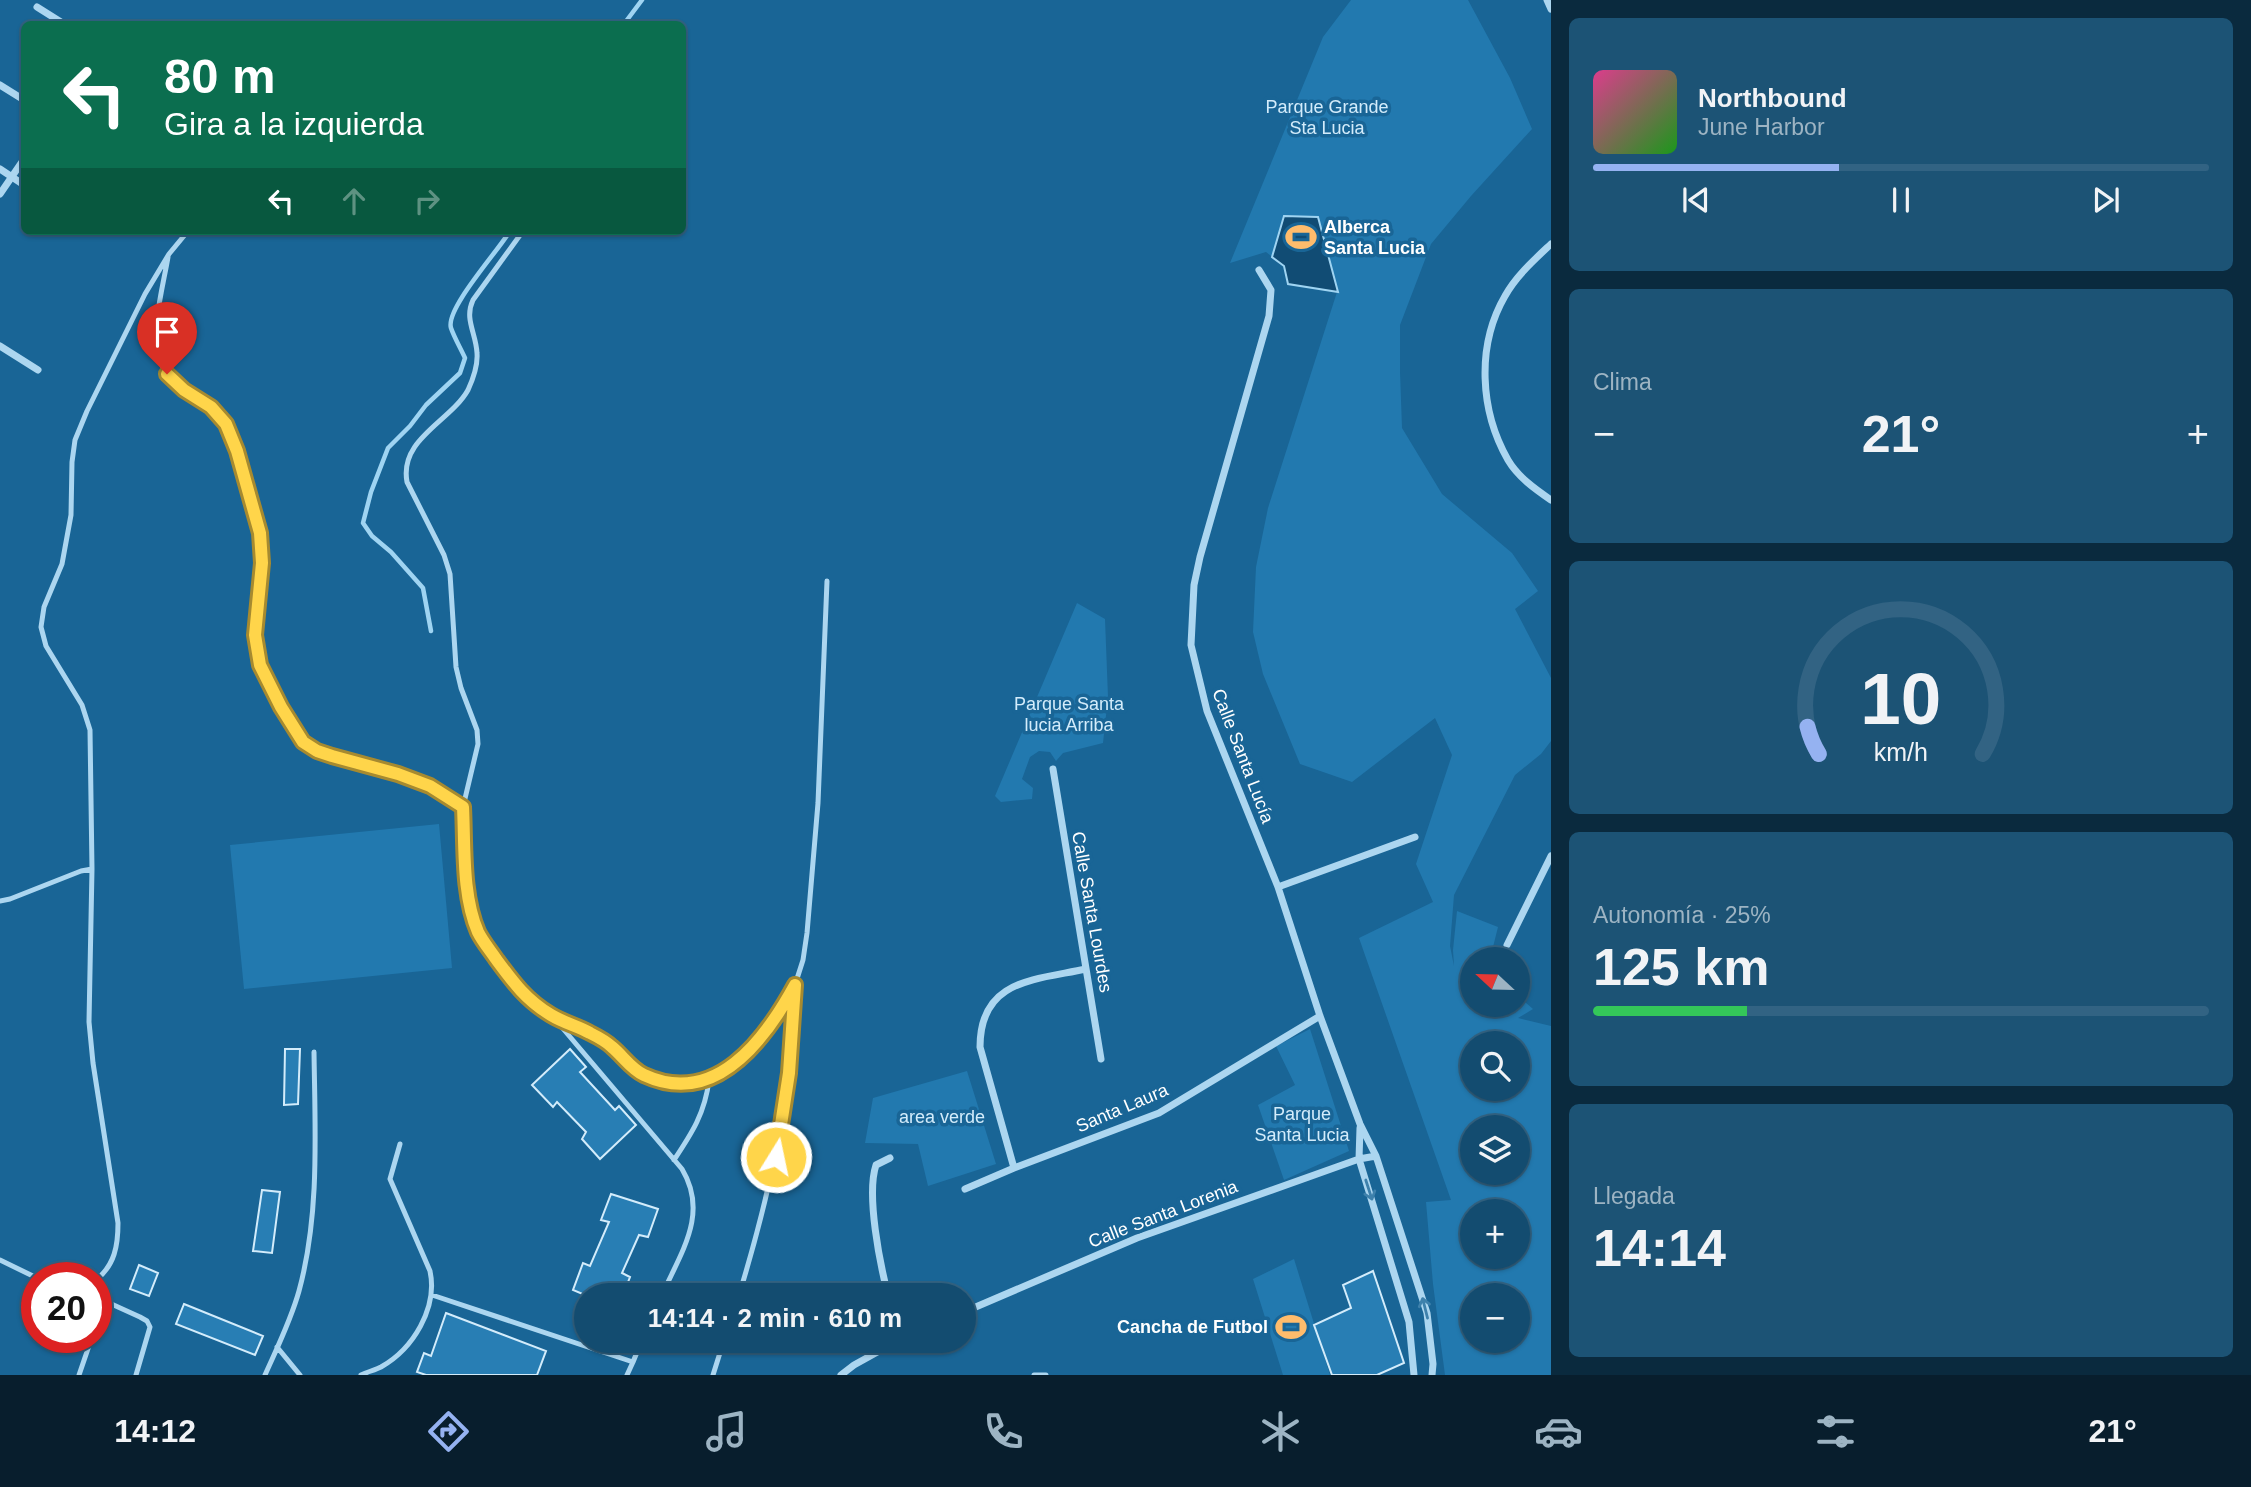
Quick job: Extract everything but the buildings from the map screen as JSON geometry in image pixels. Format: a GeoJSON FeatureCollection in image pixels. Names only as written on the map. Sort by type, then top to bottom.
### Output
{"type":"FeatureCollection","features":[{"type":"Feature","properties":{"kind":"street"},"geometry":{"type":"LineString","coordinates":[[1547,0],[1551,9]]}},
{"type":"Feature","properties":{"kind":"street"},"geometry":{"type":"LineString","coordinates":[[37,7],[59,21]]}},
{"type":"Feature","properties":{"kind":"street"},"geometry":{"type":"LineString","coordinates":[[0,85],[21,98]]}},
{"type":"Feature","properties":{"kind":"street"},"geometry":{"type":"LineString","coordinates":[[0,194],[21,163]]}},
{"type":"Feature","properties":{"kind":"street"},"geometry":{"type":"LineString","coordinates":[[0,169],[21,184]]}},
{"type":"Feature","properties":{"kind":"street"},"geometry":{"type":"LineString","coordinates":[[1551,244],[1528,266],[1505,295],[1491,327],[1485,375],[1486,398],[1492,420],[1509,462],[1532,487],[1551,500]]}},
{"type":"Feature","properties":{"kind":"street","name":"Calle Santa Lucía"},"geometry":{"type":"LineString","coordinates":[[1259,270],[1270,290],[1269,316],[1200,558],[1194,585],[1191,645],[1206,711],[1278,887],[1320,1016],[1360,1124],[1376,1156],[1427,1313],[1432,1375]]}},
{"type":"Feature","properties":{"kind":"street"},"geometry":{"type":"LineString","coordinates":[[0,345],[38,370]]}},
{"type":"Feature","properties":{"kind":"street","name":"Calle Santa Lourdes"},"geometry":{"type":"LineString","coordinates":[[1052,769],[1101,1059]]}},
{"type":"Feature","properties":{"kind":"street"},"geometry":{"type":"LineString","coordinates":[[1278,887],[1415,837]]}},
{"type":"Feature","properties":{"kind":"street"},"geometry":{"type":"LineString","coordinates":[[1507,945],[1551,856]]}},
{"type":"Feature","properties":{"kind":"street"},"geometry":{"type":"LineString","coordinates":[[1014,1168],[980,1047],[980,1030],[985,1015],[993,1001],[1014,985],[1086,970]]}},
{"type":"Feature","properties":{"kind":"street","name":"Santa Laura"},"geometry":{"type":"LineString","coordinates":[[965,1189],[1159,1113],[1320,1016]]}},
{"type":"Feature","properties":{"kind":"street","name":"Calle Santa Lucía"},"geometry":{"type":"LineString","coordinates":[[1360,1124],[1359,1159],[1409,1322],[1414,1375]]}},
{"type":"Feature","properties":{"kind":"street","name":"Calle Santa Lorenia"},"geometry":{"type":"LineString","coordinates":[[976,1307],[1137,1238],[1359,1159],[1376,1156]]}},
{"type":"Feature","properties":{"kind":"street"},"geometry":{"type":"LineString","coordinates":[[885,1283],[877,1244],[873,1188],[876,1165],[890,1158]]}},
{"type":"Feature","properties":{"kind":"street"},"geometry":{"type":"LineString","coordinates":[[841,1375],[876,1353]]}},
{"type":"Feature","properties":{"kind":"lane"},"geometry":{"type":"LineString","coordinates":[[112,1262],[118,1243],[118,1223],[89,1022],[92,869],[90,730],[82,705],[46,646],[41,627],[44,607],[62,564],[71,515],[75,440],[145,294],[184,235]]}},
{"type":"Feature","properties":{"kind":"lane"},"geometry":{"type":"LineString","coordinates":[[520,235],[469,309],[477,351],[474,374],[467,391],[410,452],[405,471],[407,482],[444,555],[450,574],[456,667],[477,730],[478,744],[463,807],[470,911],[480,936],[524,996],[551,1015],[606,1042],[643,1075],[667,1083],[690,1083],[709,1080],[725,1072],[762,1037],[778,1016],[795,985],[803,960],[807,933],[818,803],[827,581]]}},
{"type":"Feature","properties":{"kind":"lane"},"geometry":{"type":"LineString","coordinates":[[169,254],[156,336],[159,359],[167,374],[184,390],[211,407],[226,424],[237,451],[260,533],[262,563],[255,635],[260,665],[281,707],[303,742],[317,751],[398,774],[438,790],[463,807]]}},
{"type":"Feature","properties":{"kind":"lane"},"geometry":{"type":"LineString","coordinates":[[0,901],[92,869]]}},
{"type":"Feature","properties":{"kind":"lane"},"geometry":{"type":"LineString","coordinates":[[742,1283],[776,1157],[789,1073],[795,985]]}},
{"type":"Feature","properties":{"kind":"lane"},"geometry":{"type":"LineString","coordinates":[[551,1015],[674,1160],[690,1183],[694,1199],[690,1232],[667,1283]]}},
{"type":"Feature","properties":{"kind":"lane"},"geometry":{"type":"LineString","coordinates":[[265,1375],[298,1294],[306,1262],[316,1159],[314,1052]]}},
{"type":"Feature","properties":{"kind":"lane"},"geometry":{"type":"LineString","coordinates":[[674,1160],[699,1121],[707,1101],[709,1080]]}},
{"type":"Feature","properties":{"kind":"lane"},"geometry":{"type":"LineString","coordinates":[[361,1375],[382,1367],[403,1349],[421,1328],[432,1294],[430,1271],[390,1179],[400,1144]]}},
{"type":"Feature","properties":{"kind":"lane"},"geometry":{"type":"LineString","coordinates":[[0,1260],[21,1270]]}},
{"type":"Feature","properties":{"kind":"lane"},"geometry":{"type":"LineString","coordinates":[[432,1294],[633,1362]]}},
{"type":"Feature","properties":{"kind":"lane"},"geometry":{"type":"LineString","coordinates":[[112,1304],[141,1317],[150,1327],[136,1375]]}},
{"type":"Feature","properties":{"kind":"lane"},"geometry":{"type":"LineString","coordinates":[[277,1347],[300,1375]]}},
{"type":"Feature","properties":{"kind":"lane"},"geometry":{"type":"LineString","coordinates":[[79,1375],[87,1353]]}},
{"type":"Feature","properties":{"kind":"lane"},"geometry":{"type":"LineString","coordinates":[[627,1375],[637,1353]]}},
{"type":"Feature","properties":{"kind":"lane"},"geometry":{"type":"LineString","coordinates":[[713,1375],[720,1353]]}},
{"type":"Feature","properties":{"kind":"lane"},"geometry":{"type":"LineString","coordinates":[[1034,1375],[1046,1375]]}},
{"type":"Feature","properties":{"kind":"green space","name":"Parque Grande Sta Lucia"},"geometry":{"type":"Polygon","coordinates":[[[1351,0],[1468,0],[1510,78],[1532,129],[1431,244],[1400,325],[1402,428],[1442,494],[1512,553],[1538,591],[1515,609],[1551,678],[1551,741],[1541,754],[1515,775],[1454,895],[1450,946],[1454,966],[1457,911],[1498,927],[1493,947],[1460,947],[1460,1017],[1520,1017],[1551,1026],[1551,1375],[1445,1375],[1426,1202],[1451,1200],[1359,938],[1433,902],[1416,864],[1452,755],[1435,718],[1352,782],[1300,764],[1263,674],[1253,632],[1256,567],[1268,508],[1337,292],[1288,284],[1284,266],[1266,252],[1230,263],[1323,37],[1351,0]]]}},
{"type":"Feature","properties":{"kind":"green space","name":"Parque Santa lucia Arriba"},"geometry":{"type":"Polygon","coordinates":[[[1077,603],[1105,619],[1108,697],[1103,743],[1063,753],[1056,761],[1050,752],[1039,751],[1030,757],[1022,779],[1033,788],[1032,799],[1001,802],[995,796],[1077,603]]]}},
{"type":"Feature","properties":{"kind":"green space"},"geometry":{"type":"Polygon","coordinates":[[[439,824],[452,968],[244,989],[230,845],[439,824]]]}},
{"type":"Feature","properties":{"kind":"green space","name":"Parque Santa Lucia"},"geometry":{"type":"Polygon","coordinates":[[[1310,1029],[1349,1151],[1284,1180],[1258,1105],[1295,1085],[1276,1046],[1310,1029]]]}},
{"type":"Feature","properties":{"kind":"green space","name":"area verde"},"geometry":{"type":"Polygon","coordinates":[[[967,1071],[996,1164],[928,1186],[918,1144],[865,1143],[873,1098],[967,1071]]]}},
{"type":"Feature","properties":{"kind":"green space","name":"Cancha de Futbol"},"geometry":{"type":"Polygon","coordinates":[[[1294,1259],[1330,1375],[1283,1375],[1253,1279],[1294,1259]]]}},
{"type":"Feature","properties":{"kind":"shaded area","name":"Alberca Santa Lucia"},"geometry":{"type":"Polygon","coordinates":[[[1284,216],[1318,217],[1338,292],[1288,284],[1284,266],[1272,257],[1284,216]]]}},
{"type":"Feature","properties":{"kind":"waterway"},"geometry":{"type":"LineString","coordinates":[[626,21],[642,0]]}},
{"type":"Feature","properties":{"kind":"waterway"},"geometry":{"type":"LineString","coordinates":[[431,631],[423,588],[391,552],[372,536],[363,523],[371,492],[388,448],[426,405],[460,373],[465,358],[451,328],[451,319],[464,294],[507,235]]}},
{"type":"Feature","properties":{"kind":"place","name":"Alberca Santa Lucia"},"geometry":{"type":"Point","coordinates":[1301,237]}},
{"type":"Feature","properties":{"kind":"place","name":"Cancha de Futbol"},"geometry":{"type":"Point","coordinates":[1291,1327]}},
{"type":"Feature","properties":{"kind":"route"},"geometry":{"type":"LineString","coordinates":[[167,374],[184,390],[211,407],[226,424],[237,451],[260,533],[262,563],[255,635],[260,665],[281,707],[303,742],[317,751],[430,786],[463,807],[470,911],[480,936],[524,996],[551,1015],[606,1042],[643,1075],[667,1083],[690,1083],[709,1080],[725,1072],[744,1055],[778,1016],[795,985],[789,1073],[776,1157]]}}]}
